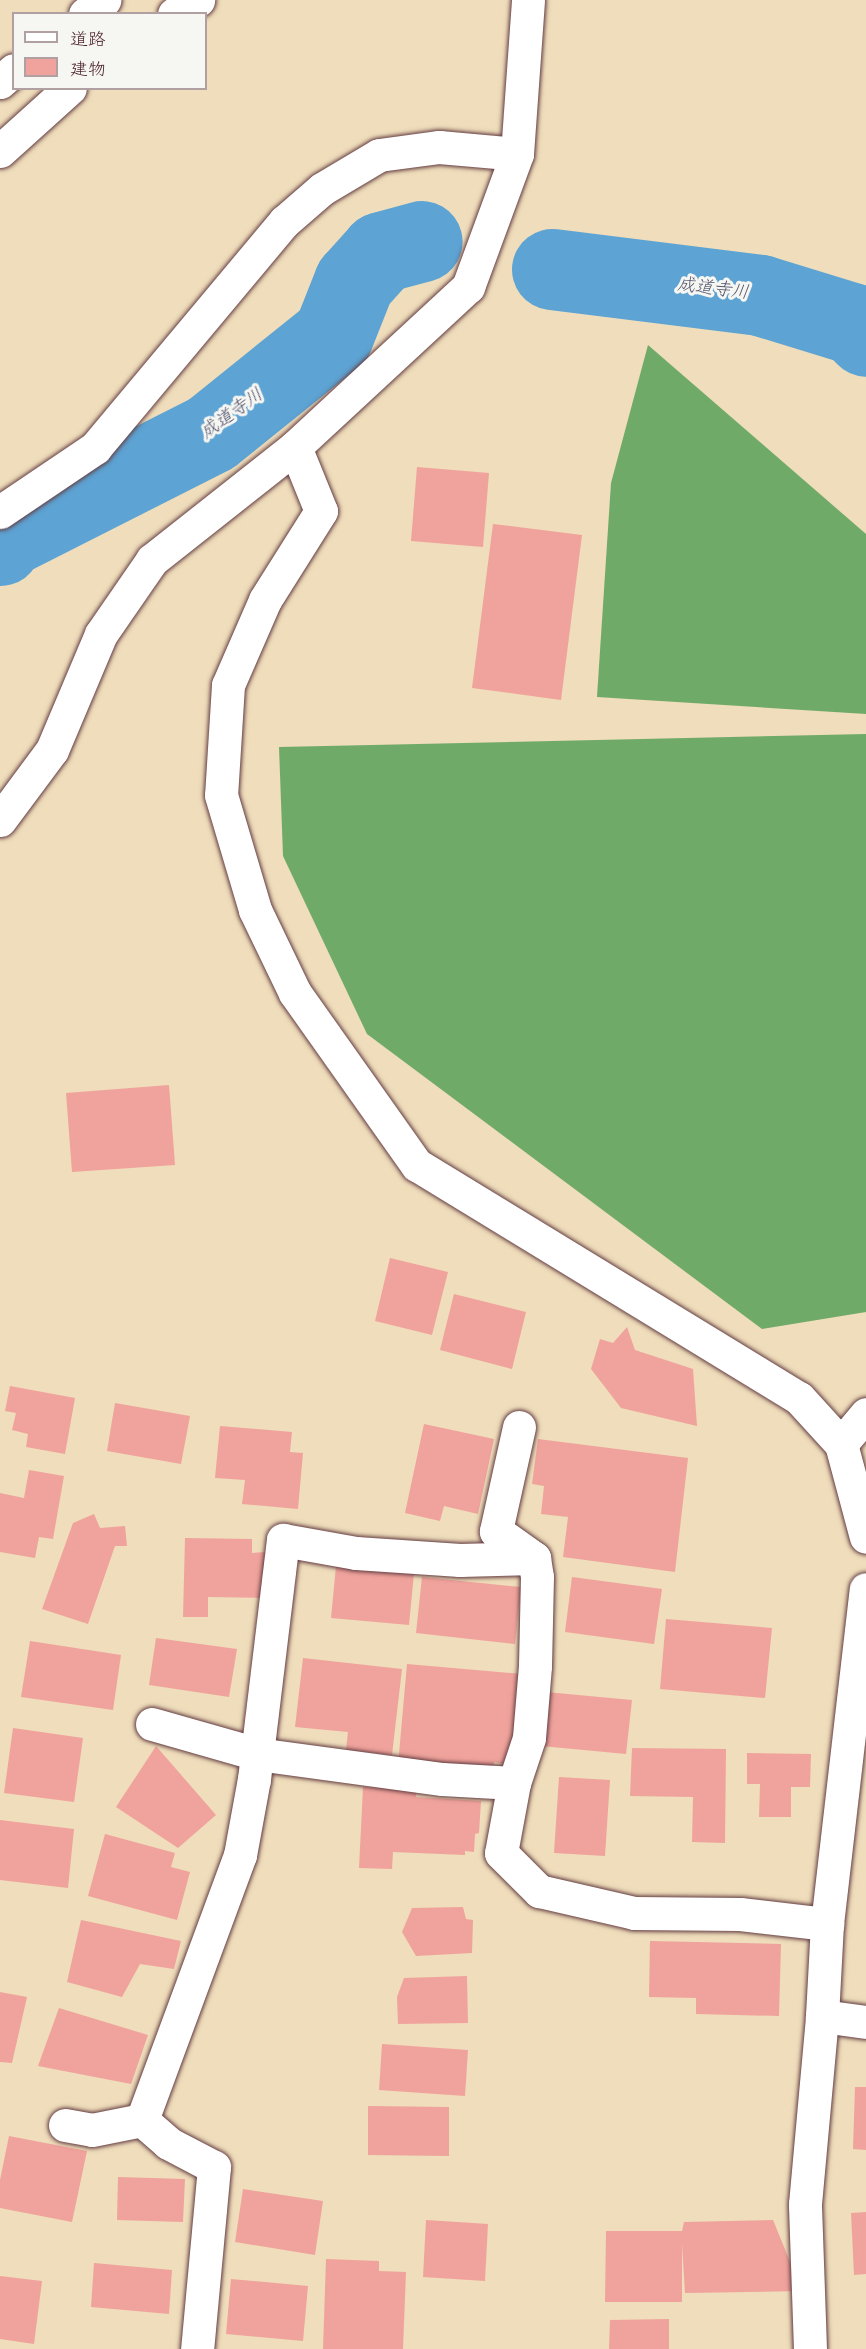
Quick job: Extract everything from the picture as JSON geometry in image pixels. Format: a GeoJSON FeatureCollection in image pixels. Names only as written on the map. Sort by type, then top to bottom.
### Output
{"type":"FeatureCollection","features":[{"type":"Feature","properties":{"kind":"main road"},"geometry":{"type":"LineString","coordinates":[[88,12],[104,0]]}},
{"type":"Feature","properties":{"kind":"main road"},"geometry":{"type":"LineString","coordinates":[[177,12],[198,0]]}},
{"type":"Feature","properties":{"kind":"main road"},"geometry":{"type":"LineString","coordinates":[[0,820],[52,750],[101,634],[152,560],[295,447],[468,287],[517,154],[528,0]]}},
{"type":"Feature","properties":{"kind":"main road"},"geometry":{"type":"LineString","coordinates":[[0,82],[12,72]]}},
{"type":"Feature","properties":{"kind":"main road"},"geometry":{"type":"LineString","coordinates":[[0,151],[68,90]]}},
{"type":"Feature","properties":{"kind":"main road"},"geometry":{"type":"LineString","coordinates":[[0,512],[95,448],[284,222],[322,189],[380,155],[439,147],[517,154]]}},
{"type":"Feature","properties":{"kind":"main road"},"geometry":{"type":"LineString","coordinates":[[295,447],[321,511],[265,600],[228,685],[221,795],[255,910],[295,993],[417,1165],[799,1398],[841,1444],[866,1537]]}},
{"type":"Feature","properties":{"kind":"main road"},"geometry":{"type":"LineString","coordinates":[[841,1444],[866,1414]]}},
{"type":"Feature","properties":{"kind":"main road"},"geometry":{"type":"LineString","coordinates":[[519,1427],[496,1531],[534,1558],[537,1577],[536,1632],[529,1738],[514,1784],[501,1853],[539,1891],[634,1913],[740,1914],[827,1924]]}},
{"type":"Feature","properties":{"kind":"main road"},"geometry":{"type":"LineString","coordinates":[[142,2120],[240,1855],[257,1754],[283,1539],[379,1554],[460,1560],[534,1558]]}},
{"type":"Feature","properties":{"kind":"main road"},"geometry":{"type":"LineString","coordinates":[[810,2349],[805,2204],[822,2016],[827,1924],[866,1588]]}},
{"type":"Feature","properties":{"kind":"main road"},"geometry":{"type":"LineString","coordinates":[[152,1724],[257,1754],[442,1779],[514,1784]]}},
{"type":"Feature","properties":{"kind":"main road"},"geometry":{"type":"LineString","coordinates":[[822,2016],[866,2022]]}},
{"type":"Feature","properties":{"kind":"main road"},"geometry":{"type":"LineString","coordinates":[[65,2125],[92,2130],[142,2120]]}},
{"type":"Feature","properties":{"kind":"main road"},"geometry":{"type":"LineString","coordinates":[[142,2120],[168,2144],[214,2167],[197,2349]]}},
{"type":"Feature","properties":{"kind":"green space"},"geometry":{"type":"Polygon","coordinates":[[[648,345],[866,534],[866,714],[597,697],[611,483],[648,345]]]}},
{"type":"Feature","properties":{"kind":"green space"},"geometry":{"type":"Polygon","coordinates":[[[866,734],[866,1312],[762,1329],[367,1034],[283,856],[279,747],[866,734]]]}},
{"type":"Feature","properties":{"kind":"building"},"geometry":{"type":"Polygon","coordinates":[[[417,467],[489,473],[483,547],[411,541],[417,467]]]}},
{"type":"Feature","properties":{"kind":"building"},"geometry":{"type":"Polygon","coordinates":[[[493,524],[582,535],[561,700],[472,688],[493,524]]]}},
{"type":"Feature","properties":{"kind":"building"},"geometry":{"type":"Polygon","coordinates":[[[169,1085],[175,1165],[72,1172],[66,1093],[169,1085]]]}},
{"type":"Feature","properties":{"kind":"building"},"geometry":{"type":"Polygon","coordinates":[[[390,1258],[448,1272],[432,1335],[375,1321],[390,1258]]]}},
{"type":"Feature","properties":{"kind":"building"},"geometry":{"type":"Polygon","coordinates":[[[454,1294],[526,1312],[512,1369],[440,1350],[454,1294]]]}},
{"type":"Feature","properties":{"kind":"building"},"geometry":{"type":"Polygon","coordinates":[[[627,1327],[635,1350],[693,1369],[697,1426],[621,1408],[591,1369],[600,1339],[613,1343],[627,1327]]]}},
{"type":"Feature","properties":{"kind":"building"},"geometry":{"type":"Polygon","coordinates":[[[10,1386],[75,1398],[65,1454],[26,1447],[28,1434],[12,1430],[16,1413],[5,1411],[10,1386]]]}},
{"type":"Feature","properties":{"kind":"building"},"geometry":{"type":"Polygon","coordinates":[[[115,1403],[190,1416],[181,1464],[107,1451],[115,1403]]]}},
{"type":"Feature","properties":{"kind":"building"},"geometry":{"type":"Polygon","coordinates":[[[424,1424],[494,1439],[478,1514],[444,1506],[440,1521],[405,1513],[424,1424]]]}},
{"type":"Feature","properties":{"kind":"building"},"geometry":{"type":"Polygon","coordinates":[[[220,1426],[292,1432],[290,1452],[303,1453],[298,1509],[242,1504],[245,1480],[215,1478],[220,1426]]]}},
{"type":"Feature","properties":{"kind":"building"},"geometry":{"type":"Polygon","coordinates":[[[538,1439],[688,1458],[675,1572],[563,1557],[568,1517],[541,1514],[544,1486],[532,1484],[538,1439]]]}},
{"type":"Feature","properties":{"kind":"building"},"geometry":{"type":"Polygon","coordinates":[[[29,1470],[64,1476],[53,1539],[39,1537],[35,1558],[0,1552],[0,1493],[24,1498],[29,1470]]]}},
{"type":"Feature","properties":{"kind":"building"},"geometry":{"type":"Polygon","coordinates":[[[94,1514],[100,1528],[125,1526],[127,1546],[115,1546],[88,1624],[42,1609],[73,1523],[94,1514]]]}},
{"type":"Feature","properties":{"kind":"building"},"geometry":{"type":"Polygon","coordinates":[[[185,1538],[252,1539],[252,1553],[266,1552],[265,1598],[208,1597],[208,1617],[183,1617],[185,1538]]]}},
{"type":"Feature","properties":{"kind":"building"},"geometry":{"type":"Polygon","coordinates":[[[336,1566],[414,1573],[409,1625],[331,1618],[336,1566]]]}},
{"type":"Feature","properties":{"kind":"building"},"geometry":{"type":"Polygon","coordinates":[[[422,1577],[521,1587],[515,1644],[416,1633],[422,1577]]]}},
{"type":"Feature","properties":{"kind":"building"},"geometry":{"type":"Polygon","coordinates":[[[572,1577],[662,1589],[654,1644],[565,1632],[572,1577]]]}},
{"type":"Feature","properties":{"kind":"building"},"geometry":{"type":"Polygon","coordinates":[[[666,1619],[772,1628],[765,1698],[660,1689],[666,1619]]]}},
{"type":"Feature","properties":{"kind":"building"},"geometry":{"type":"Polygon","coordinates":[[[156,1638],[237,1649],[229,1697],[149,1685],[156,1638]]]}},
{"type":"Feature","properties":{"kind":"building"},"geometry":{"type":"Polygon","coordinates":[[[30,1641],[121,1655],[113,1710],[21,1697],[30,1641]]]}},
{"type":"Feature","properties":{"kind":"building"},"geometry":{"type":"Polygon","coordinates":[[[303,1658],[402,1669],[392,1755],[346,1750],[348,1732],[295,1727],[303,1658]]]}},
{"type":"Feature","properties":{"kind":"building"},"geometry":{"type":"Polygon","coordinates":[[[407,1664],[522,1674],[514,1765],[494,1762],[493,1774],[398,1765],[407,1664]]]}},
{"type":"Feature","properties":{"kind":"building"},"geometry":{"type":"Polygon","coordinates":[[[546,1692],[632,1700],[626,1754],[541,1746],[546,1692]]]}},
{"type":"Feature","properties":{"kind":"building"},"geometry":{"type":"Polygon","coordinates":[[[13,1728],[83,1738],[74,1802],[4,1793],[13,1728]]]}},
{"type":"Feature","properties":{"kind":"building"},"geometry":{"type":"Polygon","coordinates":[[[156,1746],[216,1815],[178,1848],[116,1807],[156,1746]]]}},
{"type":"Feature","properties":{"kind":"building"},"geometry":{"type":"Polygon","coordinates":[[[632,1748],[726,1749],[725,1843],[692,1842],[693,1797],[630,1796],[632,1748]]]}},
{"type":"Feature","properties":{"kind":"building"},"geometry":{"type":"Polygon","coordinates":[[[747,1753],[811,1754],[810,1787],[791,1787],[791,1817],[759,1817],[760,1784],[747,1784],[747,1753]]]}},
{"type":"Feature","properties":{"kind":"building"},"geometry":{"type":"Polygon","coordinates":[[[559,1777],[610,1780],[605,1856],[554,1853],[559,1777]]]}},
{"type":"Feature","properties":{"kind":"building"},"geometry":{"type":"Polygon","coordinates":[[[363,1787],[416,1789],[416,1797],[481,1801],[479,1833],[475,1834],[474,1852],[465,1851],[465,1855],[393,1852],[392,1869],[359,1868],[363,1787]]]}},
{"type":"Feature","properties":{"kind":"building"},"geometry":{"type":"Polygon","coordinates":[[[0,1820],[74,1829],[68,1888],[0,1880],[0,1820]]]}},
{"type":"Feature","properties":{"kind":"building"},"geometry":{"type":"Polygon","coordinates":[[[105,1834],[175,1853],[171,1867],[190,1872],[177,1920],[88,1896],[105,1834]]]}},
{"type":"Feature","properties":{"kind":"building"},"geometry":{"type":"Polygon","coordinates":[[[463,1907],[466,1919],[473,1920],[472,1953],[416,1956],[402,1932],[412,1908],[463,1907]]]}},
{"type":"Feature","properties":{"kind":"building"},"geometry":{"type":"Polygon","coordinates":[[[81,1920],[181,1941],[174,1969],[140,1964],[122,1997],[67,1982],[81,1920]]]}},
{"type":"Feature","properties":{"kind":"building"},"geometry":{"type":"Polygon","coordinates":[[[650,1941],[781,1944],[779,2016],[696,2014],[696,1998],[649,1997],[650,1941]]]}},
{"type":"Feature","properties":{"kind":"building"},"geometry":{"type":"Polygon","coordinates":[[[467,1976],[468,2023],[398,2024],[397,1997],[404,1978],[467,1976]]]}},
{"type":"Feature","properties":{"kind":"building"},"geometry":{"type":"Polygon","coordinates":[[[0,1992],[27,1997],[12,2063],[0,2062],[0,1992]]]}},
{"type":"Feature","properties":{"kind":"building"},"geometry":{"type":"Polygon","coordinates":[[[59,2008],[148,2035],[131,2084],[38,2066],[59,2008]]]}},
{"type":"Feature","properties":{"kind":"building"},"geometry":{"type":"Polygon","coordinates":[[[382,2044],[468,2050],[465,2096],[379,2090],[382,2044]]]}},
{"type":"Feature","properties":{"kind":"building"},"geometry":{"type":"Polygon","coordinates":[[[855,2087],[866,2087],[866,2150],[853,2149],[855,2087]]]}},
{"type":"Feature","properties":{"kind":"building"},"geometry":{"type":"Polygon","coordinates":[[[368,2106],[449,2107],[449,2156],[368,2155],[368,2106]]]}},
{"type":"Feature","properties":{"kind":"building"},"geometry":{"type":"Polygon","coordinates":[[[9,2136],[87,2151],[72,2222],[0,2208],[0,2180],[9,2136]]]}},
{"type":"Feature","properties":{"kind":"building"},"geometry":{"type":"Polygon","coordinates":[[[118,2177],[185,2179],[183,2222],[117,2220],[118,2177]]]}},
{"type":"Feature","properties":{"kind":"building"},"geometry":{"type":"Polygon","coordinates":[[[243,2189],[323,2201],[315,2255],[235,2242],[243,2189]]]}},
{"type":"Feature","properties":{"kind":"building"},"geometry":{"type":"Polygon","coordinates":[[[866,2212],[866,2274],[854,2275],[851,2213],[866,2212]]]}},
{"type":"Feature","properties":{"kind":"building"},"geometry":{"type":"Polygon","coordinates":[[[426,2220],[488,2224],[485,2281],[423,2277],[426,2220]]]}},
{"type":"Feature","properties":{"kind":"building"},"geometry":{"type":"Polygon","coordinates":[[[773,2220],[802,2291],[685,2293],[682,2244],[682,2302],[605,2302],[606,2231],[682,2231],[684,2222],[773,2220]]]}},
{"type":"Feature","properties":{"kind":"building"},"geometry":{"type":"Polygon","coordinates":[[[326,2259],[379,2261],[379,2271],[406,2272],[403,2349],[323,2349],[326,2259]]]}},
{"type":"Feature","properties":{"kind":"building"},"geometry":{"type":"Polygon","coordinates":[[[94,2263],[172,2270],[169,2314],[91,2307],[94,2263]]]}},
{"type":"Feature","properties":{"kind":"building"},"geometry":{"type":"Polygon","coordinates":[[[0,2276],[42,2281],[34,2344],[0,2339],[0,2276]]]}},
{"type":"Feature","properties":{"kind":"building"},"geometry":{"type":"Polygon","coordinates":[[[231,2279],[308,2286],[303,2341],[226,2334],[231,2279]]]}},
{"type":"Feature","properties":{"kind":"building"},"geometry":{"type":"Polygon","coordinates":[[[669,2319],[669,2349],[609,2349],[610,2320],[669,2319]]]}},
{"type":"Feature","properties":{"kind":"waterway","name":"成道寺川"},"geometry":{"type":"LineString","coordinates":[[0,545],[4,538],[211,433],[333,335],[354,282],[381,252],[422,241]]}},
{"type":"Feature","properties":{"kind":"waterway","name":"成道寺川"},"geometry":{"type":"LineString","coordinates":[[552,269],[760,295],[855,324],[866,336]]}}]}
